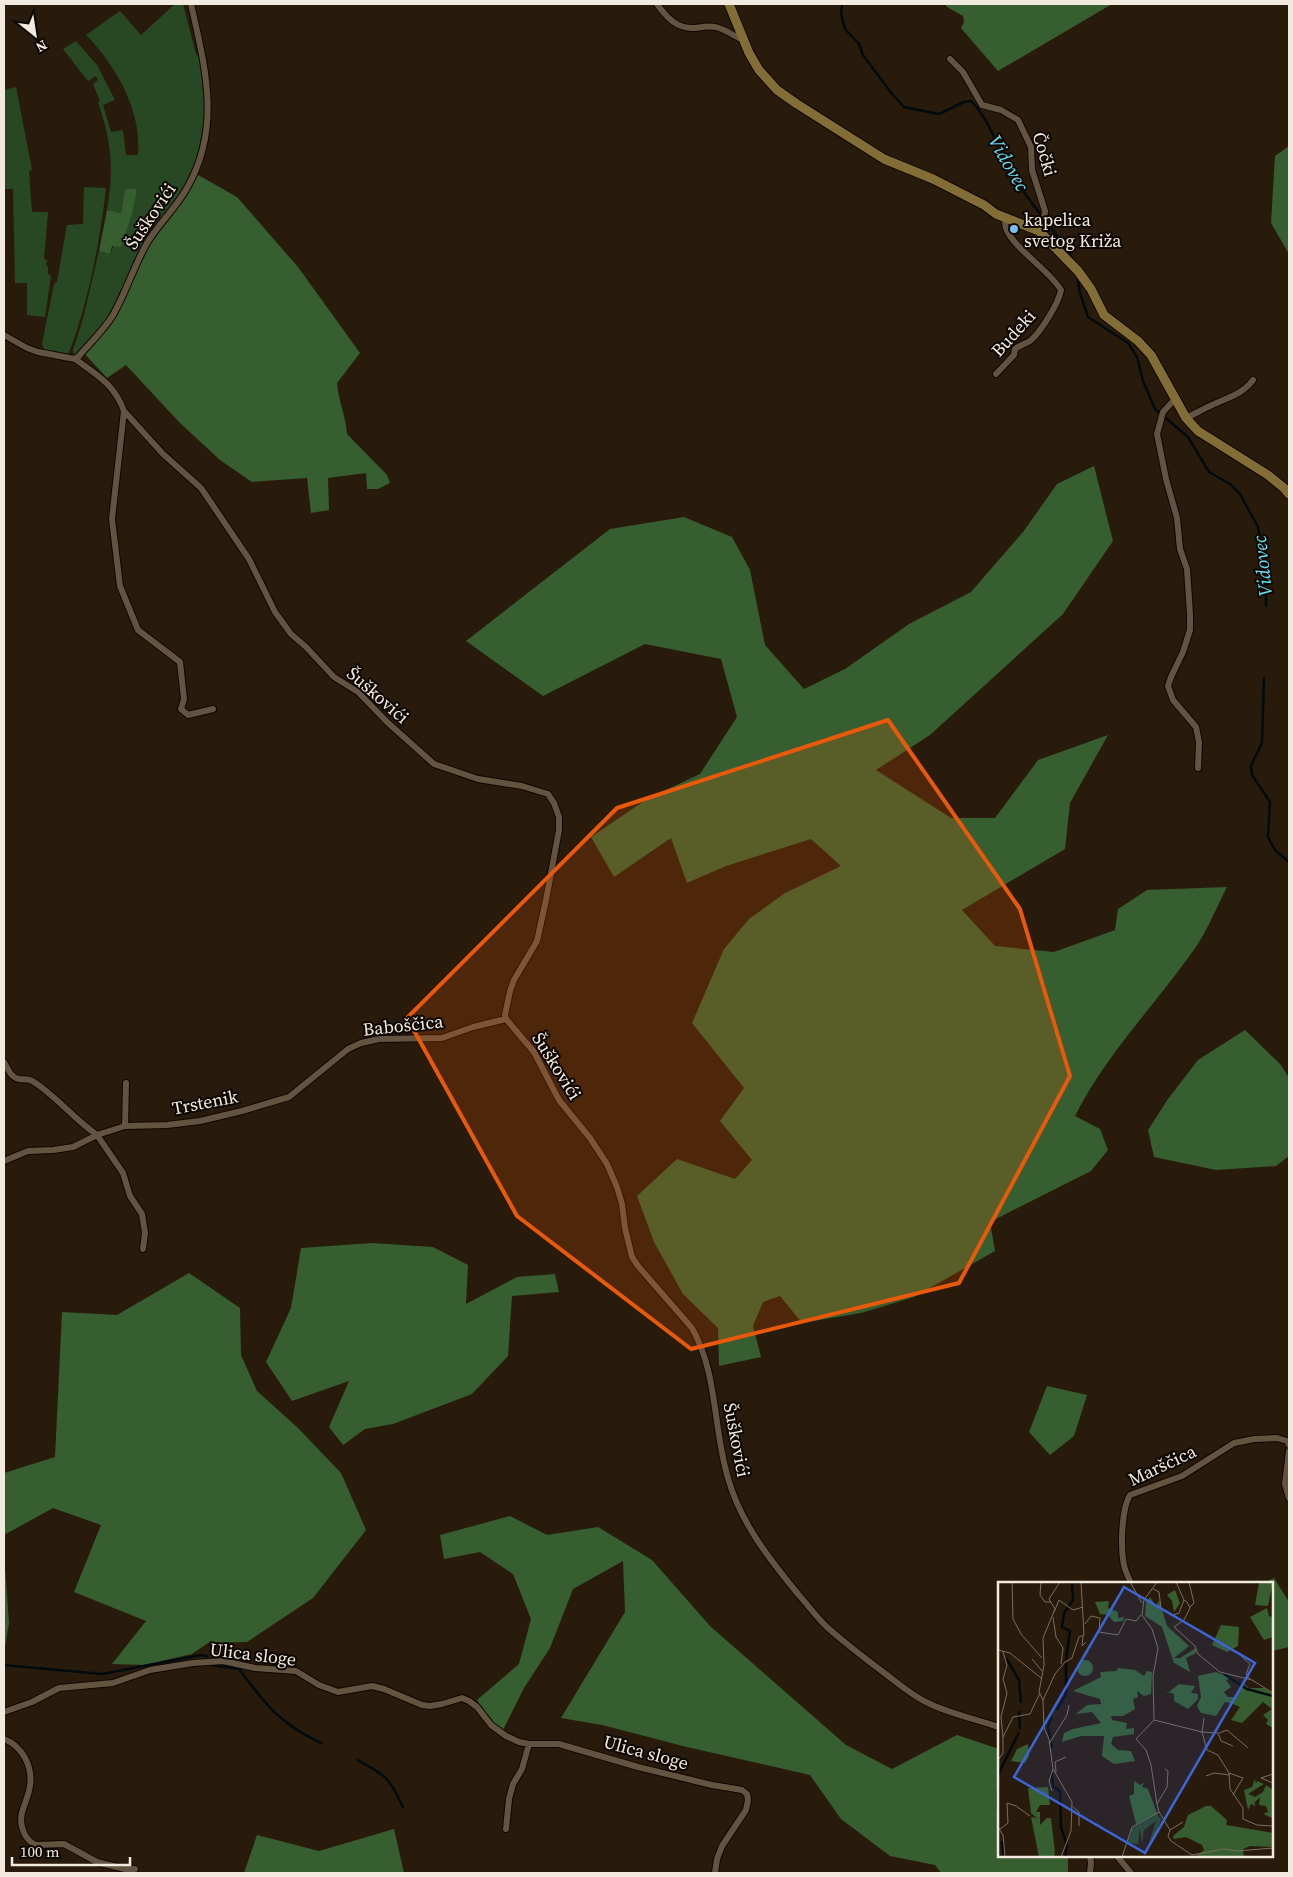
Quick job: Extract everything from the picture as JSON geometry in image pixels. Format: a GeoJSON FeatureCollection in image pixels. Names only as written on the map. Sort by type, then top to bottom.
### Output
{"type":"FeatureCollection","features":[{"type":"Feature","properties":{"kind":"street","name":"Šuškovići"},"geometry":{"type":"LineString","coordinates":[[190,4],[205,65],[208,92],[208,114],[202,155],[177,205],[151,237],[137,261],[112,316],[75,359],[104,380],[119,396],[124,411],[164,454],[201,488],[250,559],[275,612],[291,634],[334,677],[358,692],[387,722],[434,764],[478,779],[522,786],[548,794],[554,803],[559,817],[559,830],[546,900],[537,941],[514,980],[505,1015],[506,1019],[534,1052],[559,1100],[590,1138],[607,1164],[622,1204],[625,1228],[635,1262],[692,1328],[699,1340],[712,1389],[717,1432],[732,1492],[750,1527],[779,1571],[826,1627],[905,1688],[927,1702],[998,1727]]}},
{"type":"Feature","properties":{"kind":"street"},"geometry":{"type":"LineString","coordinates":[[657,4],[668,19],[675,24],[689,28],[704,26],[720,28],[744,40]]}},
{"type":"Feature","properties":{"kind":"street"},"geometry":{"type":"LineString","coordinates":[[729,4],[749,52],[759,70],[777,90],[884,159],[933,178],[984,205],[996,214],[1039,231],[1075,268],[1091,289],[1104,315],[1138,341],[1150,355],[1186,418],[1198,431],[1268,475],[1289,494]]}},
{"type":"Feature","properties":{"kind":"street","name":"Čočki"},"geometry":{"type":"LineString","coordinates":[[950,58],[963,72],[982,105],[1001,110],[1018,120],[1031,147],[1032,170],[1045,211],[1043,226],[1039,231]]}},
{"type":"Feature","properties":{"kind":"street","name":"Budeki"},"geometry":{"type":"LineString","coordinates":[[996,374],[1014,355],[1016,349],[1036,335],[1058,300],[1061,290],[1044,269],[1014,244],[1005,227],[1008,218]]}},
{"type":"Feature","properties":{"kind":"street"},"geometry":{"type":"LineString","coordinates":[[4,334],[27,348],[38,352],[75,359]]}},
{"type":"Feature","properties":{"kind":"street"},"geometry":{"type":"LineString","coordinates":[[1186,418],[1238,394],[1247,388],[1253,380]]}},
{"type":"Feature","properties":{"kind":"street"},"geometry":{"type":"LineString","coordinates":[[1175,399],[1162,414],[1157,434],[1158,447],[1177,518],[1180,549],[1187,569],[1190,630],[1183,652],[1168,686],[1173,700],[1196,726],[1198,768]]}},
{"type":"Feature","properties":{"kind":"street"},"geometry":{"type":"LineString","coordinates":[[124,411],[112,519],[120,586],[138,630],[180,662],[184,699],[181,709],[188,715],[213,709]]}},
{"type":"Feature","properties":{"kind":"street","name":"Baboščica"},"geometry":{"type":"LineString","coordinates":[[288,1097],[348,1050],[361,1043],[379,1039],[442,1038],[473,1027],[506,1019]]}},
{"type":"Feature","properties":{"kind":"street"},"geometry":{"type":"LineString","coordinates":[[4,1062],[12,1076],[19,1079],[28,1078],[35,1082],[66,1107],[80,1123],[97,1135],[123,1173],[130,1196],[142,1214],[145,1233],[143,1249]]}},
{"type":"Feature","properties":{"kind":"street"},"geometry":{"type":"LineString","coordinates":[[125,1126],[126,1083]]}},
{"type":"Feature","properties":{"kind":"street","name":"Trstenik"},"geometry":{"type":"LineString","coordinates":[[4,1160],[28,1151],[73,1147],[97,1135],[125,1126],[167,1125],[200,1121],[288,1097]]}},
{"type":"Feature","properties":{"kind":"street","name":"Marščica"},"geometry":{"type":"LineString","coordinates":[[1131,1582],[1125,1569],[1122,1545],[1124,1506],[1130,1496],[1182,1476],[1234,1443],[1254,1439],[1277,1438],[1287,1441],[1289,1444]]}},
{"type":"Feature","properties":{"kind":"street"},"geometry":{"type":"LineString","coordinates":[[1289,1451],[1284,1484],[1289,1498]]}},
{"type":"Feature","properties":{"kind":"street","name":"Ulica sloge"},"geometry":{"type":"LineString","coordinates":[[4,1712],[32,1702],[59,1688],[113,1683],[164,1667],[222,1661],[255,1668],[296,1671],[319,1685],[338,1692],[372,1686],[422,1705],[430,1706],[462,1698],[469,1701],[491,1725],[506,1736],[519,1742],[559,1744],[638,1767],[712,1785],[742,1790],[747,1794],[746,1810],[722,1846],[717,1859],[715,1873]]}},
{"type":"Feature","properties":{"kind":"street"},"geometry":{"type":"LineString","coordinates":[[4,1739],[18,1747],[29,1769],[30,1786],[21,1819],[22,1828],[32,1844],[64,1844],[97,1862],[125,1869],[135,1869]]}},
{"type":"Feature","properties":{"kind":"street"},"geometry":{"type":"LineString","coordinates":[[506,1828],[509,1799],[513,1784],[522,1769],[529,1744]]}},
{"type":"Feature","properties":{"kind":"street"},"geometry":{"type":"LineString","coordinates":[[1090,1857],[1090,1873]]}},
{"type":"Feature","properties":{"kind":"street"},"geometry":{"type":"LineString","coordinates":[[1118,1857],[1131,1873]]}},
{"type":"Feature","properties":{"kind":"highlighted area"},"geometry":{"type":"Polygon","coordinates":[[[888,720],[1020,909],[1070,1076],[959,1283],[691,1349],[517,1216],[407,1018],[617,808],[888,720]]]}},
{"type":"Feature","properties":{"kind":"green space"},"geometry":{"type":"Polygon","coordinates":[[[175,4],[183,4],[196,54],[201,60],[204,79],[205,113],[198,156],[181,193],[119,293],[106,318],[94,337],[74,356],[73,350],[83,319],[99,251],[110,254],[137,190],[125,189],[121,213],[107,210],[111,168],[109,143],[98,102],[100,101],[93,84],[98,80],[96,76],[88,81],[63,49],[76,41],[97,65],[115,100],[103,105],[111,132],[123,130],[126,155],[138,155],[136,122],[125,90],[107,60],[86,35],[120,11],[141,35],[175,4]]]}},
{"type":"Feature","properties":{"kind":"green space"},"geometry":{"type":"Polygon","coordinates":[[[945,4],[1112,4],[998,71],[961,28],[964,22],[963,16],[945,4]]]}},
{"type":"Feature","properties":{"kind":"green space"},"geometry":{"type":"Polygon","coordinates":[[[16,87],[32,170],[29,171],[32,212],[48,212],[44,259],[47,260],[48,274],[51,276],[45,317],[27,315],[27,283],[15,283],[13,189],[4,189],[4,90],[16,87]]]}},
{"type":"Feature","properties":{"kind":"green space"},"geometry":{"type":"Polygon","coordinates":[[[1289,146],[1289,254],[1271,223],[1275,156],[1289,146]]]}},
{"type":"Feature","properties":{"kind":"green space"},"geometry":{"type":"Polygon","coordinates":[[[191,174],[198,175],[237,197],[298,267],[360,353],[337,383],[347,434],[387,475],[390,483],[378,489],[367,489],[366,473],[328,478],[329,510],[311,513],[307,478],[252,482],[220,460],[179,422],[126,365],[107,378],[82,351],[114,307],[132,265],[149,235],[181,193],[191,174]]]}},
{"type":"Feature","properties":{"kind":"green space"},"geometry":{"type":"Polygon","coordinates":[[[84,187],[106,188],[97,251],[87,294],[68,355],[45,352],[42,344],[54,284],[57,282],[67,225],[83,224],[84,187]]]}},
{"type":"Feature","properties":{"kind":"green space"},"geometry":{"type":"Polygon","coordinates":[[[125,189],[137,189],[133,210],[121,247],[112,246],[110,254],[99,251],[107,210],[121,213],[125,189]]]}},
{"type":"Feature","properties":{"kind":"green space"},"geometry":{"type":"Polygon","coordinates":[[[1094,466],[1113,541],[1063,614],[930,735],[876,770],[951,818],[995,818],[1038,760],[1108,735],[1070,803],[1065,849],[962,910],[995,946],[1054,952],[1115,930],[1118,909],[1147,890],[1227,887],[1198,944],[1115,1052],[1075,1116],[1100,1129],[1108,1150],[1091,1171],[990,1222],[995,1251],[914,1297],[861,1313],[802,1323],[780,1296],[763,1302],[753,1326],[761,1357],[719,1366],[718,1328],[683,1294],[654,1242],[637,1196],[677,1159],[735,1179],[752,1160],[720,1121],[744,1088],[692,1023],[724,949],[749,919],[785,893],[841,866],[811,839],[726,866],[687,883],[671,838],[614,877],[591,837],[647,799],[700,774],[737,717],[721,659],[645,644],[543,696],[466,641],[610,529],[684,517],[732,537],[750,570],[765,645],[804,689],[845,669],[909,624],[971,592],[1023,532],[1057,484],[1094,466]]]}},
{"type":"Feature","properties":{"kind":"green space"},"geometry":{"type":"Polygon","coordinates":[[[1245,1030],[1281,1065],[1289,1078],[1289,1156],[1276,1166],[1216,1170],[1154,1157],[1148,1130],[1168,1099],[1198,1060],[1245,1030]]]}},
{"type":"Feature","properties":{"kind":"green space"},"geometry":{"type":"Polygon","coordinates":[[[372,1243],[433,1247],[468,1265],[466,1304],[517,1277],[555,1274],[559,1292],[512,1296],[508,1356],[472,1394],[393,1424],[365,1429],[343,1445],[329,1427],[349,1381],[292,1401],[266,1362],[291,1308],[301,1248],[372,1243]]]}},
{"type":"Feature","properties":{"kind":"green space"},"geometry":{"type":"Polygon","coordinates":[[[189,1273],[240,1308],[241,1355],[257,1391],[298,1428],[341,1473],[366,1530],[313,1598],[247,1642],[208,1643],[192,1654],[144,1665],[112,1664],[146,1621],[74,1592],[101,1525],[53,1508],[4,1535],[4,1473],[55,1457],[62,1312],[117,1315],[189,1273]]]}},
{"type":"Feature","properties":{"kind":"green space"},"geometry":{"type":"Polygon","coordinates":[[[1047,1386],[1087,1395],[1074,1436],[1050,1455],[1029,1432],[1047,1386]]]}},
{"type":"Feature","properties":{"kind":"green space"},"geometry":{"type":"Polygon","coordinates":[[[510,1516],[547,1535],[598,1527],[652,1560],[710,1626],[846,1745],[892,1769],[957,1735],[998,1749],[998,1857],[1068,1857],[1068,1873],[941,1873],[935,1865],[890,1856],[841,1819],[810,1775],[687,1747],[602,1725],[561,1718],[625,1612],[623,1561],[573,1589],[550,1648],[524,1688],[500,1736],[477,1700],[519,1664],[531,1619],[513,1574],[480,1552],[444,1559],[440,1535],[510,1516]]]}},
{"type":"Feature","properties":{"kind":"green space"},"geometry":{"type":"Polygon","coordinates":[[[4,1553],[9,1623],[4,1653],[4,1553]]]}},
{"type":"Feature","properties":{"kind":"green space"},"geometry":{"type":"Polygon","coordinates":[[[1274,1578],[1289,1602],[1289,1647],[1273,1651],[1273,1582],[1265,1582],[1274,1578]]]}},
{"type":"Feature","properties":{"kind":"green space"},"geometry":{"type":"Polygon","coordinates":[[[394,1829],[404,1873],[244,1873],[257,1835],[319,1851],[394,1829]]]}},
{"type":"Feature","properties":{"kind":"waterway","name":"Vidovec"},"geometry":{"type":"LineString","coordinates":[[842,4],[841,14],[845,29],[859,44],[863,55],[904,107],[939,114],[964,102],[971,101],[984,117],[1006,163],[1025,194],[1059,238],[1073,260]]}},
{"type":"Feature","properties":{"kind":"waterway","name":"Vidovec"},"geometry":{"type":"LineString","coordinates":[[1077,275],[1080,293],[1088,317],[1128,343],[1137,357],[1143,381],[1155,409],[1188,437],[1209,472],[1230,484],[1240,494],[1258,527],[1266,585],[1266,606]]}},
{"type":"Feature","properties":{"kind":"waterway","name":"Vidovec"},"geometry":{"type":"LineString","coordinates":[[1264,678],[1262,743],[1251,766],[1252,775],[1270,802],[1268,837],[1275,850],[1289,862]]}},
{"type":"Feature","properties":{"kind":"waterway"},"geometry":{"type":"LineString","coordinates":[[4,1665],[102,1674],[201,1655],[207,1656]]}},
{"type":"Feature","properties":{"kind":"waterway"},"geometry":{"type":"LineString","coordinates":[[210,1665],[239,1669],[274,1712],[307,1736],[321,1743]]}},
{"type":"Feature","properties":{"kind":"waterway"},"geometry":{"type":"LineString","coordinates":[[357,1760],[386,1778],[403,1807]]}},
{"type":"Feature","properties":{"kind":"place","name":"kapelica svetog Križa"},"geometry":{"type":"Point","coordinates":[1014,229]}}]}
